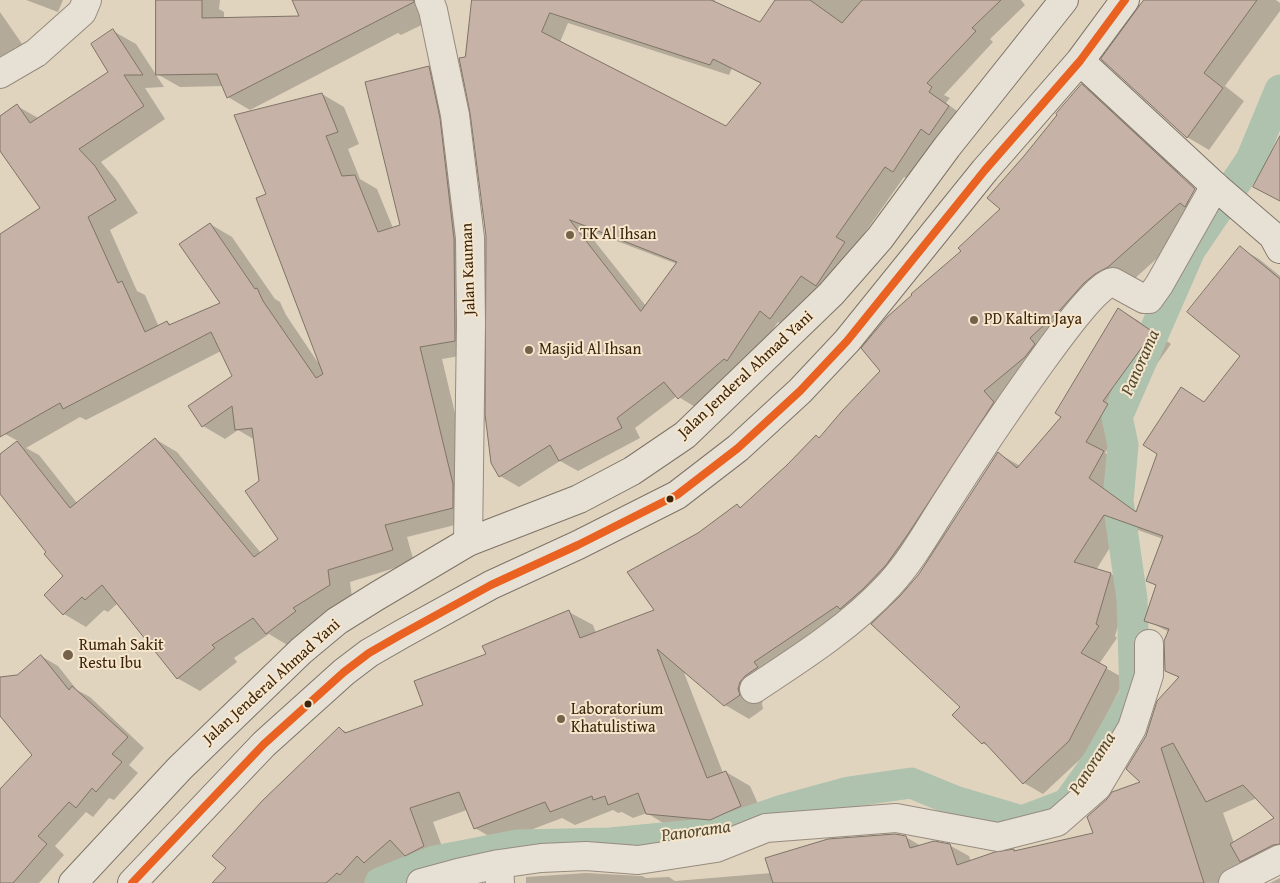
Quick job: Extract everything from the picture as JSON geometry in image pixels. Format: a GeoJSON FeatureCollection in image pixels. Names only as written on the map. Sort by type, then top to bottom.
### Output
{"type":"FeatureCollection","features":[{"type":"Feature","properties":{"kind":"main road"},"geometry":{"type":"LineString","coordinates":[[0,74],[43,47],[82,12],[87,0]]}},
{"type":"Feature","properties":{"kind":"main road","name":"Jalan Kauman"},"geometry":{"type":"LineString","coordinates":[[429,0],[433,10],[455,114],[470,238],[471,323],[468,542]]}},
{"type":"Feature","properties":{"kind":"main road","name":"Jalan Jenderal Ahmad Yani"},"geometry":{"type":"LineString","coordinates":[[73,883],[180,768],[301,651],[344,616],[468,542],[579,499],[632,471],[685,435],[831,294],[880,238],[947,147],[1064,0]]}},
{"type":"Feature","properties":{"kind":"main road"},"geometry":{"type":"LineString","coordinates":[[132,883],[264,744],[344,672],[369,653],[491,585],[578,545],[677,495],[738,448],[800,390],[847,341],[985,170],[1080,60],[1125,0]]}},
{"type":"Feature","properties":{"kind":"main road"},"geometry":{"type":"LineString","coordinates":[[1080,60],[1220,191],[1278,237]]}},
{"type":"Feature","properties":{"kind":"main road"},"geometry":{"type":"LineString","coordinates":[[754,689],[834,634],[860,613],[889,584],[916,549],[1002,416],[1061,335],[1093,296],[1106,284],[1113,282],[1144,299],[1149,299],[1220,191]]}},
{"type":"Feature","properties":{"kind":"main road"},"geometry":{"type":"LineString","coordinates":[[421,883],[458,872],[499,874],[541,858],[586,856],[638,860],[716,848],[766,828],[896,818],[998,837],[1056,822],[1096,787],[1132,728],[1149,675],[1148,644]]}},
{"type":"Feature","properties":{"kind":"main road"},"geometry":{"type":"LineString","coordinates":[[1233,883],[1280,859]]}},
{"type":"Feature","properties":{"kind":"building"},"geometry":{"type":"Polygon","coordinates":[[[156,0],[202,0],[202,18],[299,16],[292,0],[414,0],[414,2],[227,98],[217,74],[156,75],[156,0]]]}},
{"type":"Feature","properties":{"kind":"building"},"geometry":{"type":"Polygon","coordinates":[[[472,0],[711,0],[760,22],[775,0],[810,0],[842,23],[862,0],[1001,0],[972,28],[976,31],[927,83],[932,87],[929,92],[949,106],[929,135],[921,129],[893,172],[885,167],[836,237],[845,242],[816,286],[801,276],[770,319],[760,311],[727,361],[724,359],[678,399],[664,382],[617,418],[622,428],[559,461],[550,445],[499,477],[491,463],[485,414],[486,236],[470,113],[459,58],[465,57],[472,0]],[[550,13],[542,32],[726,126],[761,83],[713,59],[710,65],[550,13]],[[570,220],[641,311],[677,262],[570,220]]]}},
{"type":"Feature","properties":{"kind":"building"},"geometry":{"type":"Polygon","coordinates":[[[1144,0],[1257,0],[1204,73],[1223,88],[1187,138],[1101,59],[1144,0]]]}},
{"type":"Feature","properties":{"kind":"building"},"geometry":{"type":"Polygon","coordinates":[[[113,29],[143,75],[124,75],[144,106],[79,149],[95,166],[116,200],[88,217],[118,283],[122,281],[145,332],[167,321],[169,325],[220,303],[179,244],[210,223],[255,289],[257,288],[263,301],[316,378],[323,374],[256,198],[266,194],[234,115],[322,93],[338,132],[326,136],[342,176],[355,175],[378,232],[400,225],[365,82],[429,66],[440,118],[454,239],[455,341],[420,347],[453,484],[453,508],[385,525],[393,550],[328,570],[330,585],[293,608],[296,611],[266,634],[253,618],[212,645],[215,648],[177,679],[102,585],[85,600],[82,597],[63,615],[44,595],[63,576],[44,554],[46,552],[0,494],[0,454],[17,441],[70,508],[155,438],[254,557],[278,539],[245,491],[259,481],[252,428],[235,430],[232,406],[202,427],[188,406],[232,376],[211,332],[63,409],[60,403],[0,437],[0,234],[40,208],[0,151],[0,116],[17,104],[30,123],[108,72],[91,44],[113,29]]]}},
{"type":"Feature","properties":{"kind":"building"},"geometry":{"type":"Polygon","coordinates":[[[1082,84],[1195,189],[1185,207],[1180,203],[1108,267],[1084,283],[1060,310],[1030,338],[1035,344],[1025,357],[984,391],[994,402],[886,565],[840,609],[837,606],[754,662],[758,667],[740,682],[738,689],[740,695],[724,706],[657,649],[707,778],[726,771],[741,806],[710,820],[646,814],[638,793],[608,805],[605,796],[593,800],[592,796],[550,812],[545,802],[474,829],[459,792],[410,808],[424,846],[405,856],[390,840],[364,863],[357,856],[340,875],[337,873],[326,883],[212,883],[226,868],[212,856],[262,801],[339,727],[345,733],[423,705],[414,681],[486,654],[482,646],[569,610],[580,638],[654,610],[627,572],[698,533],[737,504],[740,508],[787,465],[816,435],[819,438],[880,371],[861,348],[887,317],[961,251],[958,248],[1000,209],[987,198],[1024,156],[1082,84]]]}},
{"type":"Feature","properties":{"kind":"building"},"geometry":{"type":"Polygon","coordinates":[[[1280,136],[1280,201],[1253,187],[1280,136]]]}},
{"type":"Feature","properties":{"kind":"building"},"geometry":{"type":"Polygon","coordinates":[[[1240,246],[1280,279],[1280,844],[1273,845],[1240,862],[1230,844],[1274,818],[1243,785],[1206,802],[1173,743],[1161,748],[1204,883],[773,883],[765,858],[828,839],[895,834],[906,836],[910,848],[934,841],[950,844],[957,865],[995,852],[1014,849],[1014,851],[1093,833],[1087,817],[1112,792],[1140,782],[1126,769],[1146,736],[1157,701],[1179,677],[1165,671],[1164,641],[1169,629],[1144,621],[1156,585],[1146,581],[1163,536],[1104,515],[1074,562],[1111,573],[1096,624],[1099,626],[1081,653],[1107,667],[1069,741],[1023,784],[984,742],[982,744],[952,715],[960,707],[871,624],[900,596],[919,574],[998,452],[1017,468],[1061,417],[1055,413],[1118,308],[1153,332],[1103,401],[1108,404],[1086,442],[1104,451],[1089,478],[1136,512],[1157,454],[1143,445],[1181,387],[1204,402],[1240,356],[1187,312],[1240,246]]]}},
{"type":"Feature","properties":{"kind":"building"},"geometry":{"type":"Polygon","coordinates":[[[41,655],[69,690],[72,686],[128,737],[112,754],[122,762],[96,792],[92,788],[76,808],[69,802],[38,836],[47,844],[13,883],[0,883],[0,789],[32,755],[0,716],[0,677],[17,675],[41,655]]]}},
{"type":"Feature","properties":{"kind":"waterway","name":"Panorama"},"geometry":{"type":"LineString","coordinates":[[380,883],[435,861],[518,845],[610,843],[716,833],[783,810],[849,792],[911,783],[955,801],[1022,821],[1067,804],[1098,761],[1135,695],[1132,599],[1118,501],[1123,445],[1117,417],[1190,250],[1251,160],[1280,90]]}},
{"type":"Feature","properties":{"kind":"transit line"},"geometry":{"type":"LineString","coordinates":[[132,883],[264,744],[344,672],[369,653],[491,585],[578,545],[677,495],[738,448],[800,391],[847,341],[985,170],[1080,61],[1125,0]]}},
{"type":"Feature","properties":{"kind":"place","name":"TK Al Ihsan"},"geometry":{"type":"Point","coordinates":[570,235]}},
{"type":"Feature","properties":{"kind":"place","name":"PD Kaltim Jaya"},"geometry":{"type":"Point","coordinates":[974,320]}},
{"type":"Feature","properties":{"kind":"place","name":"Masjid Al Ihsan"},"geometry":{"type":"Point","coordinates":[529,350]}},
{"type":"Feature","properties":{"kind":"place","name":"Rumah Sakit Restu Ibu"},"geometry":{"type":"Point","coordinates":[68,655]}},
{"type":"Feature","properties":{"kind":"place","name":"Laboratorium Khatulistiwa"},"geometry":{"type":"Point","coordinates":[561,719]}}]}
